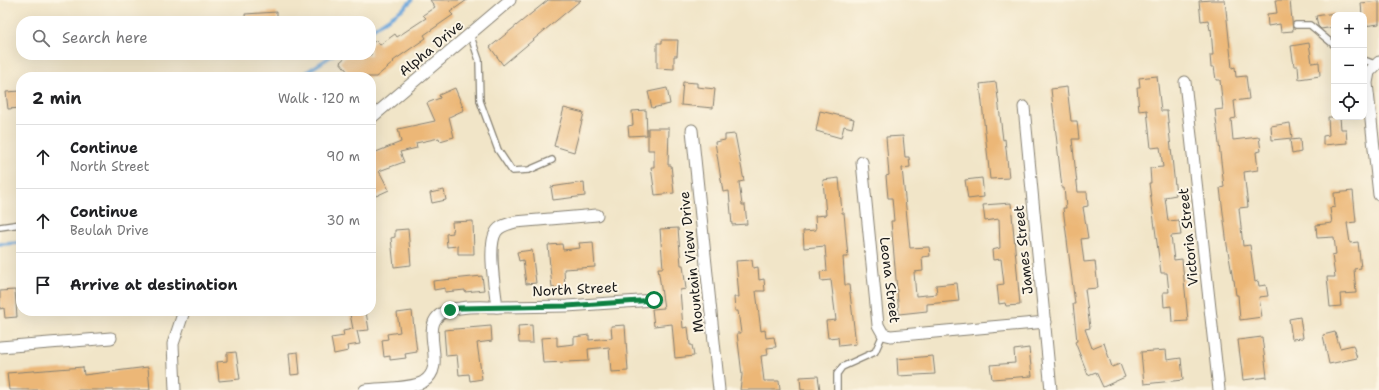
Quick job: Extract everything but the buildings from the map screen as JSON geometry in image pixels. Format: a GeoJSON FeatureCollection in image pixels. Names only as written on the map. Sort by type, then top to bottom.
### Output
{"type":"FeatureCollection","features":[{"type":"Feature","properties":{"kind":"street","name":"Alpha Drive"},"geometry":{"type":"LineString","coordinates":[[376,114],[510,0]]}},
{"type":"Feature","properties":{"kind":"street"},"geometry":{"type":"LineString","coordinates":[[1377,63],[1369,72],[1367,84],[1379,195]]}},
{"type":"Feature","properties":{"kind":"street","name":"Victoria Street"},"geometry":{"type":"LineString","coordinates":[[1185,82],[1220,390]]}},
{"type":"Feature","properties":{"kind":"street","name":"James Street"},"geometry":{"type":"LineString","coordinates":[[1024,107],[1046,322],[1051,390]]}},
{"type":"Feature","properties":{"kind":"street","name":"Mountain View Drive"},"geometry":{"type":"LineString","coordinates":[[692,130],[719,390]]}},
{"type":"Feature","properties":{"kind":"street","name":"Leona Street"},"geometry":{"type":"LineString","coordinates":[[862,162],[878,325],[883,334],[891,336],[1046,322]]}},
{"type":"Feature","properties":{"kind":"street"},"geometry":{"type":"LineString","coordinates":[[497,307],[492,245],[496,232],[503,226],[515,222],[597,215]]}},
{"type":"Feature","properties":{"kind":"street","name":"North Street"},"geometry":{"type":"LineString","coordinates":[[414,388],[432,372],[434,359],[431,334],[432,322],[440,314],[460,308],[567,306],[654,300]]}},
{"type":"Feature","properties":{"kind":"street"},"geometry":{"type":"LineString","coordinates":[[175,390],[173,344],[182,316]]}},
{"type":"Feature","properties":{"kind":"street"},"geometry":{"type":"LineString","coordinates":[[0,347],[111,338]]}},
{"type":"Feature","properties":{"kind":"street"},"geometry":{"type":"LineString","coordinates":[[365,390],[414,388]]}},
{"type":"Feature","properties":{"kind":"lane"},"geometry":{"type":"LineString","coordinates":[[1296,26],[1310,25],[1331,43]]}},
{"type":"Feature","properties":{"kind":"lane"},"geometry":{"type":"LineString","coordinates":[[470,34],[479,60],[480,101],[498,150],[512,171],[529,170],[552,160]]}},
{"type":"Feature","properties":{"kind":"lane"},"geometry":{"type":"LineString","coordinates":[[1367,61],[1377,63]]}},
{"type":"Feature","properties":{"kind":"lane"},"geometry":{"type":"LineString","coordinates":[[0,227],[16,225]]}},
{"type":"Feature","properties":{"kind":"lane"},"geometry":{"type":"LineString","coordinates":[[837,390],[836,374],[839,370],[842,367],[875,352],[883,334]]}},
{"type":"Feature","properties":{"kind":"waterway"},"geometry":{"type":"LineString","coordinates":[[376,27],[404,8],[412,0]]}},
{"type":"Feature","properties":{"kind":"waterway"},"geometry":{"type":"LineString","coordinates":[[307,72],[325,60]]}},
{"type":"Feature","properties":{"kind":"waterway"},"geometry":{"type":"LineString","coordinates":[[0,244],[16,243]]}},
{"type":"Feature","properties":{"kind":"route"},"geometry":{"type":"LineString","coordinates":[[450,310],[460,308],[567,306],[654,300]]}}]}
